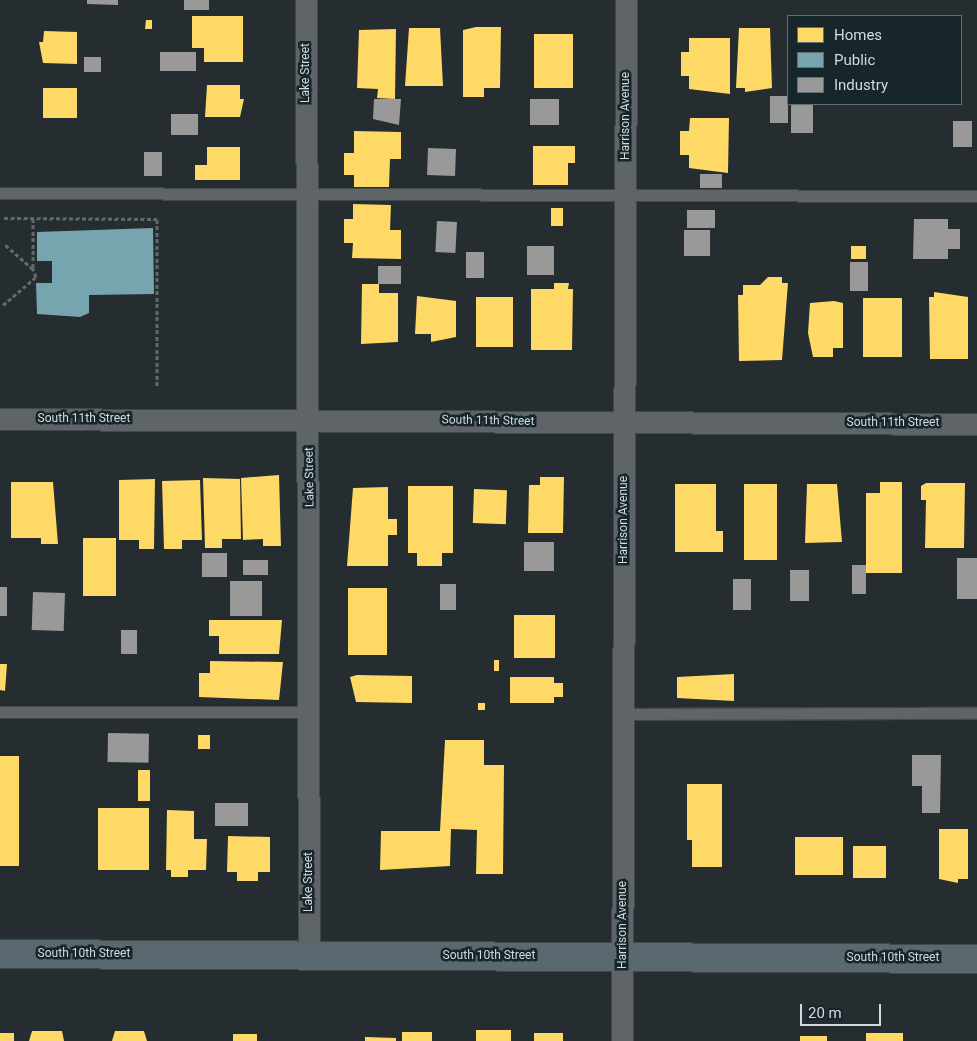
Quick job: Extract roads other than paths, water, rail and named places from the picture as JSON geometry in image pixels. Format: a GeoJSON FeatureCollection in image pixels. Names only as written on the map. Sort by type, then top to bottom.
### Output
{"type":"FeatureCollection","features":[{"type":"Feature","properties":{"kind":"main road","name":"South 10th Street"},"geometry":{"type":"LineString","coordinates":[[0,954],[977,959]]}},
{"type":"Feature","properties":{"kind":"street","name":"Lake Street"},"geometry":{"type":"LineString","coordinates":[[306,0],[310,712],[308,955]]}},
{"type":"Feature","properties":{"kind":"street","name":"Harrison Avenue"},"geometry":{"type":"LineString","coordinates":[[622,1041],[626,0]]}},
{"type":"Feature","properties":{"kind":"street","name":"South 11th Street"},"geometry":{"type":"LineString","coordinates":[[0,419],[309,419],[977,424]]}},
{"type":"Feature","properties":{"kind":"lane"},"geometry":{"type":"LineString","coordinates":[[0,193],[977,196]]}},
{"type":"Feature","properties":{"kind":"lane"},"geometry":{"type":"LineString","coordinates":[[0,712],[310,712]]}},
{"type":"Feature","properties":{"kind":"lane"},"geometry":{"type":"LineString","coordinates":[[624,714],[977,713]]}}]}
